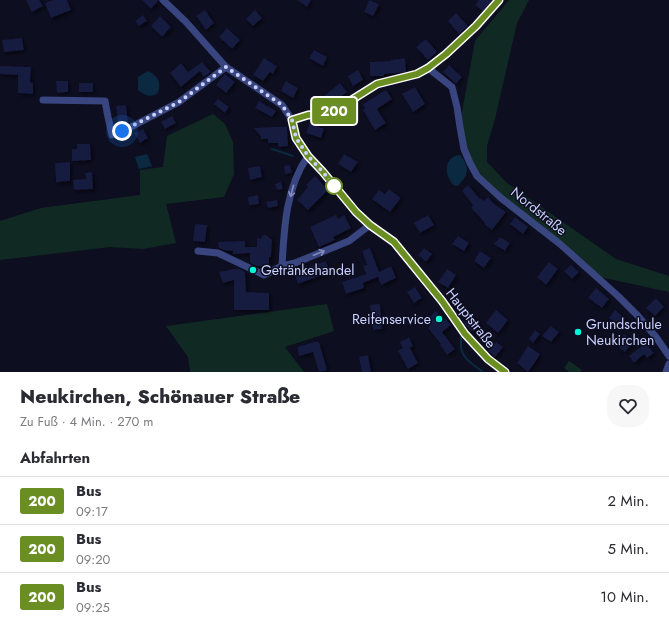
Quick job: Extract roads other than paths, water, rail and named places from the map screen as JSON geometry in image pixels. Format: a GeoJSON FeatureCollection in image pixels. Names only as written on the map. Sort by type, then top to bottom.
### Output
{"type":"FeatureCollection","features":[{"type":"Feature","properties":{"kind":"street","name":"Hauptstraße"},"geometry":{"type":"LineString","coordinates":[[163,0],[186,22],[226,67],[282,105],[292,120],[296,138],[308,156],[356,212],[370,225],[394,242],[442,301],[465,334],[488,359],[505,372]]}},
{"type":"Feature","properties":{"kind":"street"},"geometry":{"type":"LineString","coordinates":[[292,120],[308,115],[334,111],[377,84],[417,74],[428,68],[446,54],[476,26],[499,0]]}},
{"type":"Feature","properties":{"kind":"street"},"geometry":{"type":"LineString","coordinates":[[43,100],[106,101],[112,135],[131,127],[179,102],[226,67]]}},
{"type":"Feature","properties":{"kind":"street","name":"Nordstraße"},"geometry":{"type":"LineString","coordinates":[[428,68],[452,87],[464,149],[477,176],[501,198],[560,244],[618,296],[652,332],[669,356]]}},
{"type":"Feature","properties":{"kind":"street"},"geometry":{"type":"LineString","coordinates":[[282,266],[283,236],[288,204],[302,163],[308,156]]}},
{"type":"Feature","properties":{"kind":"street"},"geometry":{"type":"LineString","coordinates":[[198,251],[218,253],[264,274],[349,241],[370,225]]}},
{"type":"Feature","properties":{"kind":"street"},"geometry":{"type":"LineString","coordinates":[[666,372],[669,364]]}},
{"type":"Feature","properties":{"kind":"water"},"geometry":{"type":"Polygon","coordinates":[[[148,71],[155,75],[159,83],[158,93],[150,96],[138,90],[138,77],[148,71]]]}},
{"type":"Feature","properties":{"kind":"water"},"geometry":{"type":"Polygon","coordinates":[[[147,154],[152,166],[139,169],[135,157],[147,154]]]}},
{"type":"Feature","properties":{"kind":"water"},"geometry":{"type":"Polygon","coordinates":[[[460,155],[465,162],[467,172],[464,179],[459,185],[456,186],[450,181],[447,172],[447,165],[451,159],[460,155]]]}},
{"type":"Feature","properties":{"kind":"waterway"},"geometry":{"type":"LineString","coordinates":[[272,149],[293,156]]}},
{"type":"Feature","properties":{"kind":"waterway"},"geometry":{"type":"LineString","coordinates":[[461,338],[461,348],[464,356],[483,372]]}},
{"type":"Feature","properties":{"kind":"place","name":"Getränkehandel"},"geometry":{"type":"Point","coordinates":[253,270]}},
{"type":"Feature","properties":{"kind":"place","name":"Reifenservice"},"geometry":{"type":"Point","coordinates":[439,319]}},
{"type":"Feature","properties":{"kind":"place","name":"Grundschule Neukirchen"},"geometry":{"type":"Point","coordinates":[578,332]}}]}
